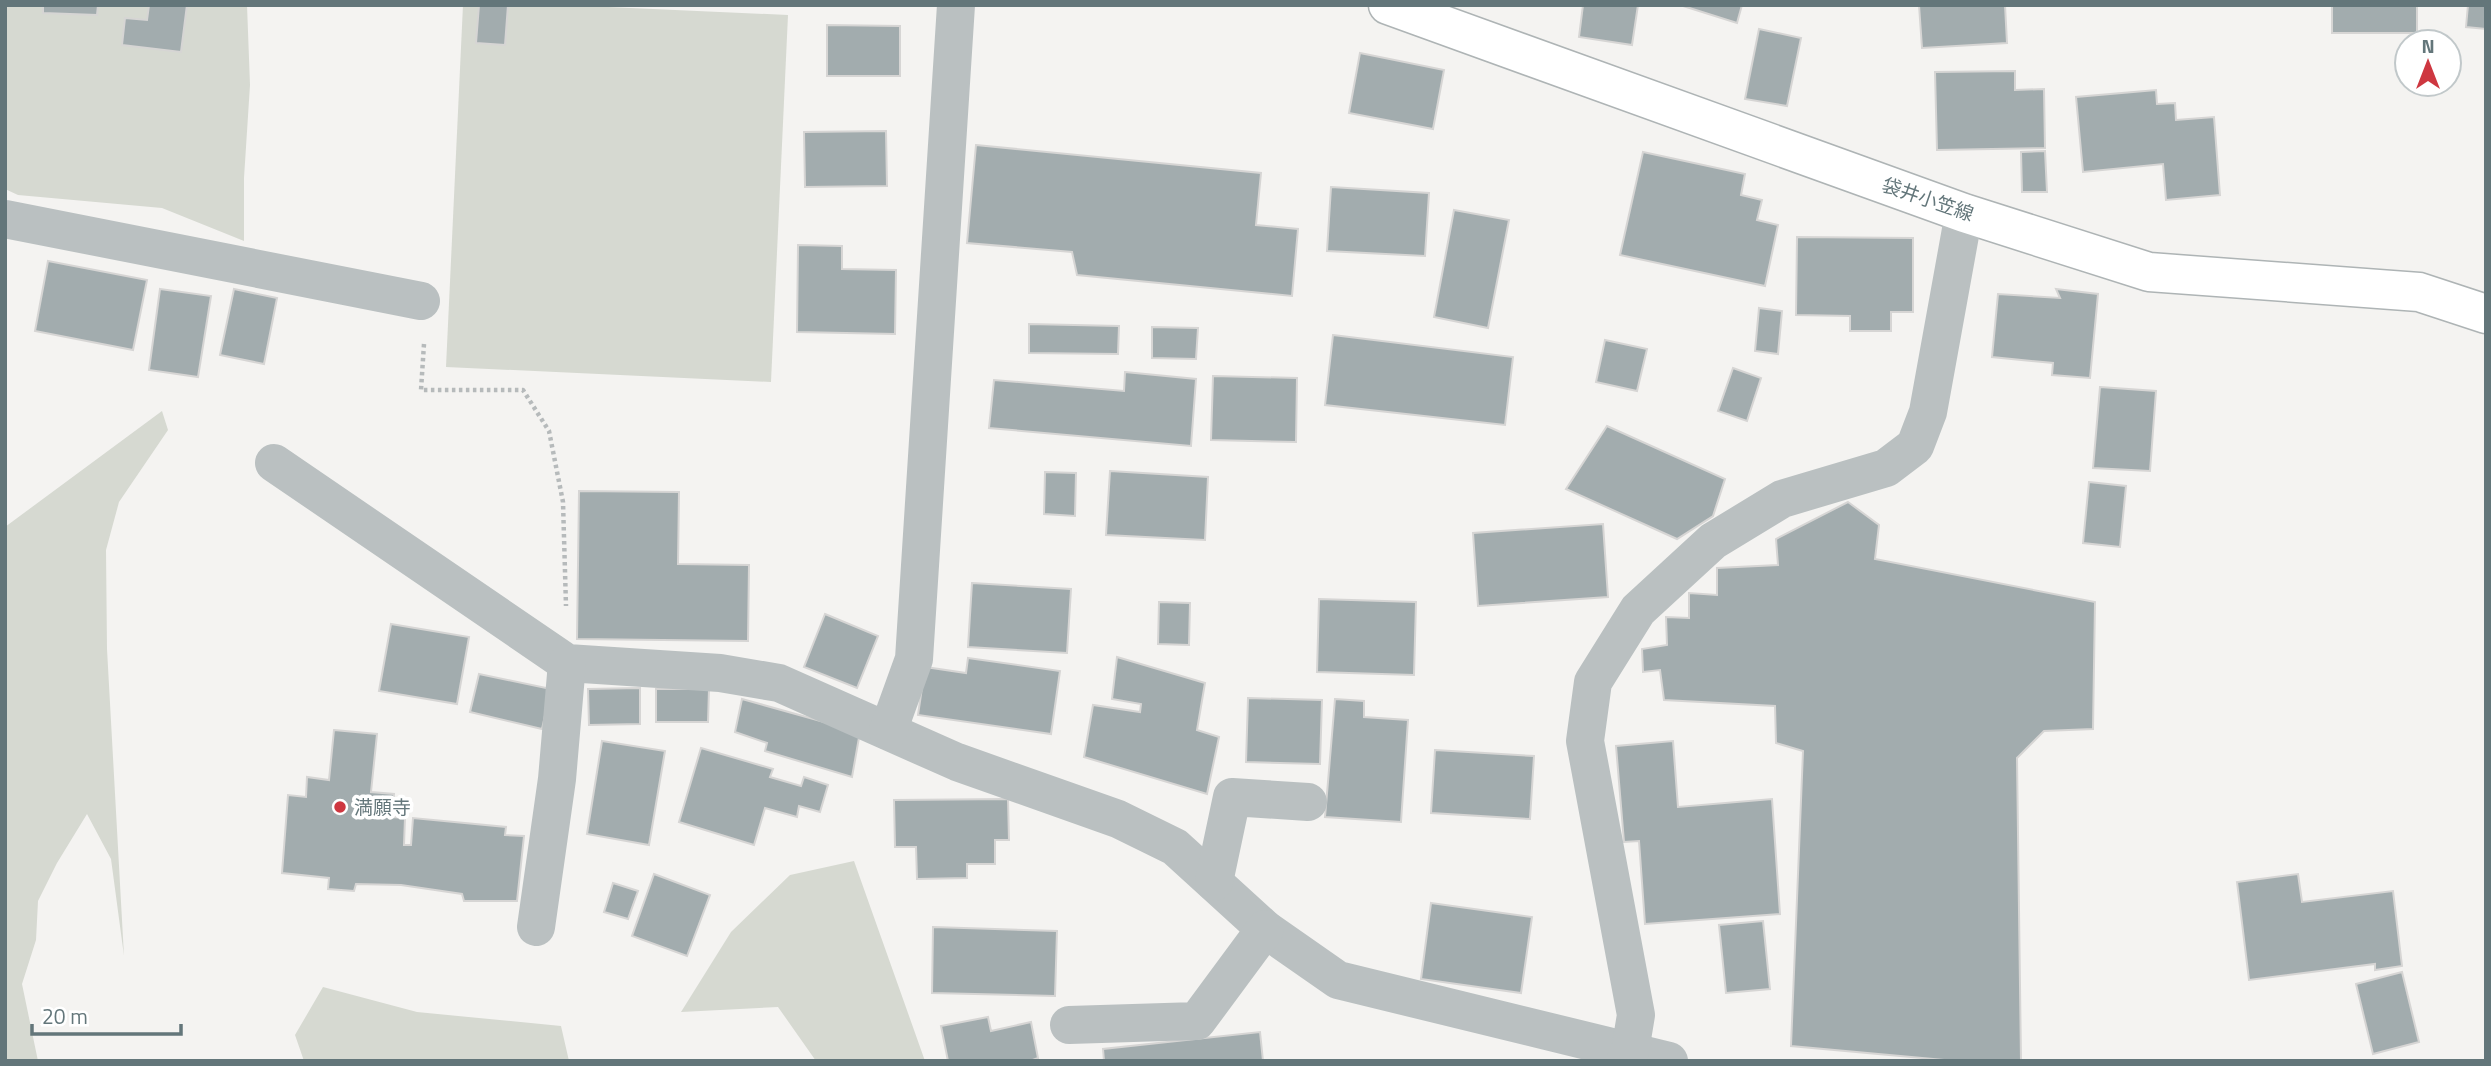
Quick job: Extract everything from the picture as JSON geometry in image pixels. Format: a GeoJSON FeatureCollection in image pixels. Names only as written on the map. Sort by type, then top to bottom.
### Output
{"type":"FeatureCollection","features":[{"type":"Feature","properties":{"kind":"main road","name":"袋井小笠線"},"geometry":{"type":"LineString","coordinates":[[1388,5],[1964,213],[2149,272],[2419,292],[2486,314]]}},
{"type":"Feature","properties":{"kind":"street"},"geometry":{"type":"LineString","coordinates":[[888,731],[914,659],[956,5]]}},
{"type":"Feature","properties":{"kind":"street"},"geometry":{"type":"LineString","coordinates":[[1627,1056],[1636,1015],[1585,741],[1593,682],[1639,610],[1713,541],[1782,499],[1886,468],[1915,446],[1928,412],[1964,213]]}},
{"type":"Feature","properties":{"kind":"street"},"geometry":{"type":"LineString","coordinates":[[5,219],[421,301]]}},
{"type":"Feature","properties":{"kind":"street"},"geometry":{"type":"LineString","coordinates":[[274,463],[567,663],[720,673],[779,682],[957,762],[1118,819],[1175,847],[1265,929],[1338,980],[1627,1056],[1669,1061]]}},
{"type":"Feature","properties":{"kind":"street"},"geometry":{"type":"LineString","coordinates":[[537,927],[557,779],[567,663]]}},
{"type":"Feature","properties":{"kind":"street"},"geometry":{"type":"LineString","coordinates":[[1214,883],[1233,797],[1308,802]]}},
{"type":"Feature","properties":{"kind":"street"},"geometry":{"type":"LineString","coordinates":[[1069,1025],[1197,1021],[1265,929]]}},
{"type":"Feature","properties":{"kind":"path"},"geometry":{"type":"LineString","coordinates":[[421,301],[424,330],[421,390],[523,390],[549,431],[563,502],[567,663]]}},
{"type":"Feature","properties":{"kind":"shaded area"},"geometry":{"type":"Polygon","coordinates":[[[5,5],[247,5],[250,85],[244,178],[244,241],[162,208],[18,195],[5,189],[5,5]]]}},
{"type":"Feature","properties":{"kind":"shaded area"},"geometry":{"type":"Polygon","coordinates":[[[463,5],[564,5],[788,15],[771,382],[446,367],[463,5]]]}},
{"type":"Feature","properties":{"kind":"shaded area"},"geometry":{"type":"Polygon","coordinates":[[[162,411],[168,430],[119,502],[106,550],[107,649],[124,956],[111,859],[87,814],[38,901],[36,940],[22,984],[38,1061],[5,1061],[5,527],[162,411]]]}},
{"type":"Feature","properties":{"kind":"shaded area"},"geometry":{"type":"Polygon","coordinates":[[[854,861],[925,1061],[816,1061],[778,1007],[681,1012],[731,932],[790,875],[854,861]]]}},
{"type":"Feature","properties":{"kind":"shaded area"},"geometry":{"type":"Polygon","coordinates":[[[323,987],[417,1012],[561,1026],[569,1061],[304,1061],[295,1035],[323,987]]]}},
{"type":"Feature","properties":{"kind":"building"},"geometry":{"type":"Polygon","coordinates":[[[43,5],[98,5],[97,15],[43,13],[43,5]]]}},
{"type":"Feature","properties":{"kind":"building"},"geometry":{"type":"Polygon","coordinates":[[[149,5],[187,5],[181,52],[122,45],[125,18],[147,20],[149,5]]]}},
{"type":"Feature","properties":{"kind":"building"},"geometry":{"type":"Polygon","coordinates":[[[479,5],[508,5],[505,45],[476,43],[479,5]]]}},
{"type":"Feature","properties":{"kind":"building"},"geometry":{"type":"Polygon","coordinates":[[[1583,5],[1638,5],[1632,45],[1579,37],[1583,5]]]}},
{"type":"Feature","properties":{"kind":"building"},"geometry":{"type":"Polygon","coordinates":[[[1680,5],[1742,5],[1737,23],[1680,5]]]}},
{"type":"Feature","properties":{"kind":"building"},"geometry":{"type":"Polygon","coordinates":[[[1919,5],[2005,5],[2007,43],[1922,48],[1919,5]]]}},
{"type":"Feature","properties":{"kind":"building"},"geometry":{"type":"Polygon","coordinates":[[[2332,5],[2417,5],[2417,28],[2393,28],[2393,33],[2332,33],[2332,5]]]}},
{"type":"Feature","properties":{"kind":"building"},"geometry":{"type":"Polygon","coordinates":[[[2468,5],[2486,5],[2486,29],[2466,27],[2468,5]]]}},
{"type":"Feature","properties":{"kind":"building"},"geometry":{"type":"Polygon","coordinates":[[[827,25],[900,26],[900,76],[827,76],[827,25]]]}},
{"type":"Feature","properties":{"kind":"building"},"geometry":{"type":"Polygon","coordinates":[[[1759,29],[1801,38],[1787,106],[1745,99],[1759,29]]]}},
{"type":"Feature","properties":{"kind":"building"},"geometry":{"type":"Polygon","coordinates":[[[1360,53],[1444,70],[1433,129],[1349,113],[1360,53]]]}},
{"type":"Feature","properties":{"kind":"building"},"geometry":{"type":"Polygon","coordinates":[[[2015,71],[2015,90],[2044,89],[2045,148],[1937,150],[1935,72],[2015,71]]]}},
{"type":"Feature","properties":{"kind":"building"},"geometry":{"type":"Polygon","coordinates":[[[2156,90],[2157,104],[2175,103],[2176,120],[2214,117],[2220,195],[2166,200],[2163,164],[2083,172],[2076,97],[2156,90]]]}},
{"type":"Feature","properties":{"kind":"building"},"geometry":{"type":"Polygon","coordinates":[[[886,131],[887,186],[805,187],[804,132],[886,131]]]}},
{"type":"Feature","properties":{"kind":"building"},"geometry":{"type":"Polygon","coordinates":[[[976,145],[1261,173],[1256,225],[1298,229],[1292,296],[1077,275],[1072,252],[967,243],[976,145]]]}},
{"type":"Feature","properties":{"kind":"building"},"geometry":{"type":"Polygon","coordinates":[[[2045,151],[2047,192],[2022,192],[2021,152],[2045,151]]]}},
{"type":"Feature","properties":{"kind":"building"},"geometry":{"type":"Polygon","coordinates":[[[1643,152],[1745,174],[1741,195],[1762,200],[1757,220],[1778,225],[1765,286],[1620,255],[1643,152]]]}},
{"type":"Feature","properties":{"kind":"building"},"geometry":{"type":"Polygon","coordinates":[[[1331,187],[1429,193],[1425,256],[1327,251],[1331,187]]]}},
{"type":"Feature","properties":{"kind":"building"},"geometry":{"type":"Polygon","coordinates":[[[1454,210],[1509,220],[1488,328],[1434,317],[1454,210]]]}},
{"type":"Feature","properties":{"kind":"building"},"geometry":{"type":"Polygon","coordinates":[[[1797,237],[1913,238],[1913,312],[1891,312],[1891,331],[1850,331],[1850,316],[1796,315],[1797,237]]]}},
{"type":"Feature","properties":{"kind":"building"},"geometry":{"type":"Polygon","coordinates":[[[798,245],[842,246],[842,269],[896,270],[895,334],[797,332],[798,245]]]}},
{"type":"Feature","properties":{"kind":"building"},"geometry":{"type":"Polygon","coordinates":[[[48,261],[147,280],[133,350],[35,331],[48,261]]]}},
{"type":"Feature","properties":{"kind":"building"},"geometry":{"type":"Polygon","coordinates":[[[160,289],[211,296],[198,377],[149,370],[160,289]]]}},
{"type":"Feature","properties":{"kind":"building"},"geometry":{"type":"Polygon","coordinates":[[[234,289],[277,298],[264,364],[220,355],[234,289]]]}},
{"type":"Feature","properties":{"kind":"building"},"geometry":{"type":"Polygon","coordinates":[[[2056,289],[2098,294],[2090,378],[2052,375],[2053,363],[1992,357],[1998,294],[2060,298],[2056,289]]]}},
{"type":"Feature","properties":{"kind":"building"},"geometry":{"type":"Polygon","coordinates":[[[1759,308],[1782,311],[1778,354],[1755,351],[1759,308]]]}},
{"type":"Feature","properties":{"kind":"building"},"geometry":{"type":"Polygon","coordinates":[[[1029,324],[1119,326],[1118,354],[1029,353],[1029,324]]]}},
{"type":"Feature","properties":{"kind":"building"},"geometry":{"type":"Polygon","coordinates":[[[1152,327],[1198,328],[1196,359],[1152,358],[1152,327]]]}},
{"type":"Feature","properties":{"kind":"building"},"geometry":{"type":"Polygon","coordinates":[[[1333,335],[1513,357],[1505,425],[1325,405],[1333,335]]]}},
{"type":"Feature","properties":{"kind":"building"},"geometry":{"type":"Polygon","coordinates":[[[1605,340],[1647,349],[1637,391],[1596,382],[1605,340]]]}},
{"type":"Feature","properties":{"kind":"building"},"geometry":{"type":"Polygon","coordinates":[[[1733,368],[1761,378],[1747,421],[1718,411],[1733,368]]]}},
{"type":"Feature","properties":{"kind":"building"},"geometry":{"type":"Polygon","coordinates":[[[1125,372],[1196,379],[1191,446],[989,428],[994,380],[1124,391],[1125,372]]]}},
{"type":"Feature","properties":{"kind":"building"},"geometry":{"type":"Polygon","coordinates":[[[1213,376],[1297,378],[1296,442],[1211,440],[1213,376]]]}},
{"type":"Feature","properties":{"kind":"building"},"geometry":{"type":"Polygon","coordinates":[[[2100,387],[2156,391],[2150,471],[2093,468],[2100,387]]]}},
{"type":"Feature","properties":{"kind":"building"},"geometry":{"type":"Polygon","coordinates":[[[1607,426],[1725,479],[1713,516],[1677,539],[1566,489],[1607,426]]]}},
{"type":"Feature","properties":{"kind":"building"},"geometry":{"type":"Polygon","coordinates":[[[1110,471],[1208,477],[1205,540],[1106,535],[1110,471]]]}},
{"type":"Feature","properties":{"kind":"building"},"geometry":{"type":"Polygon","coordinates":[[[1045,472],[1076,473],[1075,516],[1044,514],[1045,472]]]}},
{"type":"Feature","properties":{"kind":"building"},"geometry":{"type":"Polygon","coordinates":[[[2089,482],[2126,486],[2120,547],[2083,543],[2089,482]]]}},
{"type":"Feature","properties":{"kind":"building"},"geometry":{"type":"Polygon","coordinates":[[[579,491],[679,492],[678,564],[749,565],[748,641],[577,639],[579,491]]]}},
{"type":"Feature","properties":{"kind":"building"},"geometry":{"type":"Polygon","coordinates":[[[1848,502],[1879,525],[1875,559],[2095,602],[2093,729],[2044,731],[2017,758],[2021,1061],[1955,1061],[1791,1046],[1803,751],[1776,743],[1775,706],[1664,700],[1660,670],[1643,672],[1642,649],[1667,645],[1666,617],[1689,618],[1689,593],[1717,595],[1717,568],[1778,565],[1776,539],[1848,502]]]}},
{"type":"Feature","properties":{"kind":"building"},"geometry":{"type":"Polygon","coordinates":[[[1603,524],[1608,597],[1478,606],[1473,533],[1603,524]]]}},
{"type":"Feature","properties":{"kind":"building"},"geometry":{"type":"Polygon","coordinates":[[[972,583],[1071,589],[1067,653],[968,647],[972,583]]]}},
{"type":"Feature","properties":{"kind":"building"},"geometry":{"type":"Polygon","coordinates":[[[1319,599],[1416,602],[1414,675],[1317,672],[1319,599]]]}},
{"type":"Feature","properties":{"kind":"building"},"geometry":{"type":"Polygon","coordinates":[[[1159,602],[1190,603],[1189,645],[1158,644],[1159,602]]]}},
{"type":"Feature","properties":{"kind":"building"},"geometry":{"type":"Polygon","coordinates":[[[825,614],[878,636],[857,688],[804,667],[825,614]]]}},
{"type":"Feature","properties":{"kind":"building"},"geometry":{"type":"Polygon","coordinates":[[[391,624],[469,637],[457,704],[379,691],[391,624]]]}},
{"type":"Feature","properties":{"kind":"building"},"geometry":{"type":"Polygon","coordinates":[[[1117,657],[1205,683],[1197,730],[1219,737],[1207,794],[1084,757],[1093,705],[1140,712],[1141,704],[1112,699],[1117,657]]]}},
{"type":"Feature","properties":{"kind":"building"},"geometry":{"type":"Polygon","coordinates":[[[968,658],[1060,671],[1051,734],[918,715],[925,667],[966,673],[968,658]]]}},
{"type":"Feature","properties":{"kind":"building"},"geometry":{"type":"Polygon","coordinates":[[[479,674],[551,689],[542,729],[470,712],[479,674]]]}},
{"type":"Feature","properties":{"kind":"building"},"geometry":{"type":"Polygon","coordinates":[[[640,688],[640,724],[589,725],[588,689],[640,688]]]}},
{"type":"Feature","properties":{"kind":"building"},"geometry":{"type":"Polygon","coordinates":[[[656,689],[709,689],[708,722],[656,722],[656,689]]]}},
{"type":"Feature","properties":{"kind":"building"},"geometry":{"type":"Polygon","coordinates":[[[1248,698],[1322,700],[1320,764],[1246,762],[1248,698]]]}},
{"type":"Feature","properties":{"kind":"building"},"geometry":{"type":"Polygon","coordinates":[[[742,699],[860,732],[852,777],[765,751],[767,743],[735,732],[742,699]]]}},
{"type":"Feature","properties":{"kind":"building"},"geometry":{"type":"Polygon","coordinates":[[[1335,699],[1364,701],[1364,717],[1408,720],[1401,822],[1325,817],[1335,699]]]}},
{"type":"Feature","properties":{"kind":"building","name":"満願寺"},"geometry":{"type":"Polygon","coordinates":[[[334,730],[377,734],[371,792],[394,794],[392,817],[405,818],[404,845],[411,845],[413,818],[506,827],[505,835],[524,836],[517,901],[464,901],[462,894],[401,885],[356,884],[354,891],[328,889],[329,878],[282,873],[288,795],[306,797],[307,777],[329,780],[334,730]]]}},
{"type":"Feature","properties":{"kind":"building"},"geometry":{"type":"Polygon","coordinates":[[[602,741],[665,751],[649,845],[587,834],[602,741]]]}},
{"type":"Feature","properties":{"kind":"building"},"geometry":{"type":"Polygon","coordinates":[[[1673,741],[1678,807],[1772,799],[1780,914],[1645,924],[1639,841],[1624,842],[1616,746],[1673,741]]]}},
{"type":"Feature","properties":{"kind":"building"},"geometry":{"type":"Polygon","coordinates":[[[701,748],[773,769],[770,777],[801,786],[804,777],[828,785],[820,812],[799,806],[797,817],[765,808],[754,845],[679,822],[701,748]]]}},
{"type":"Feature","properties":{"kind":"building"},"geometry":{"type":"Polygon","coordinates":[[[1435,750],[1534,756],[1530,819],[1431,813],[1435,750]]]}},
{"type":"Feature","properties":{"kind":"building"},"geometry":{"type":"Polygon","coordinates":[[[1008,799],[1009,840],[995,840],[995,864],[967,864],[967,878],[917,879],[916,847],[895,847],[894,800],[1008,799]]]}},
{"type":"Feature","properties":{"kind":"building"},"geometry":{"type":"Polygon","coordinates":[[[654,874],[710,895],[687,956],[632,936],[654,874]]]}},
{"type":"Feature","properties":{"kind":"building"},"geometry":{"type":"Polygon","coordinates":[[[2298,874],[2302,902],[2393,891],[2402,966],[2375,970],[2375,964],[2249,980],[2237,882],[2298,874]]]}},
{"type":"Feature","properties":{"kind":"building"},"geometry":{"type":"Polygon","coordinates":[[[613,883],[638,891],[628,919],[604,912],[613,883]]]}},
{"type":"Feature","properties":{"kind":"building"},"geometry":{"type":"Polygon","coordinates":[[[1431,903],[1532,917],[1521,993],[1421,979],[1431,903]]]}},
{"type":"Feature","properties":{"kind":"building"},"geometry":{"type":"Polygon","coordinates":[[[1763,921],[1770,989],[1726,993],[1719,925],[1763,921]]]}},
{"type":"Feature","properties":{"kind":"building"},"geometry":{"type":"Polygon","coordinates":[[[933,927],[1057,931],[1055,996],[932,993],[933,927]]]}},
{"type":"Feature","properties":{"kind":"building"},"geometry":{"type":"Polygon","coordinates":[[[2402,972],[2419,1042],[2373,1054],[2356,984],[2402,972]]]}},
{"type":"Feature","properties":{"kind":"building"},"geometry":{"type":"Polygon","coordinates":[[[988,1017],[991,1031],[1031,1022],[1038,1058],[1030,1061],[948,1061],[941,1026],[988,1017]]]}},
{"type":"Feature","properties":{"kind":"building"},"geometry":{"type":"Polygon","coordinates":[[[1260,1032],[1263,1061],[1104,1061],[1103,1049],[1260,1032]]]}},
{"type":"Feature","properties":{"kind":"place","name":"満願寺"},"geometry":{"type":"Point","coordinates":[340,807]}}]}
